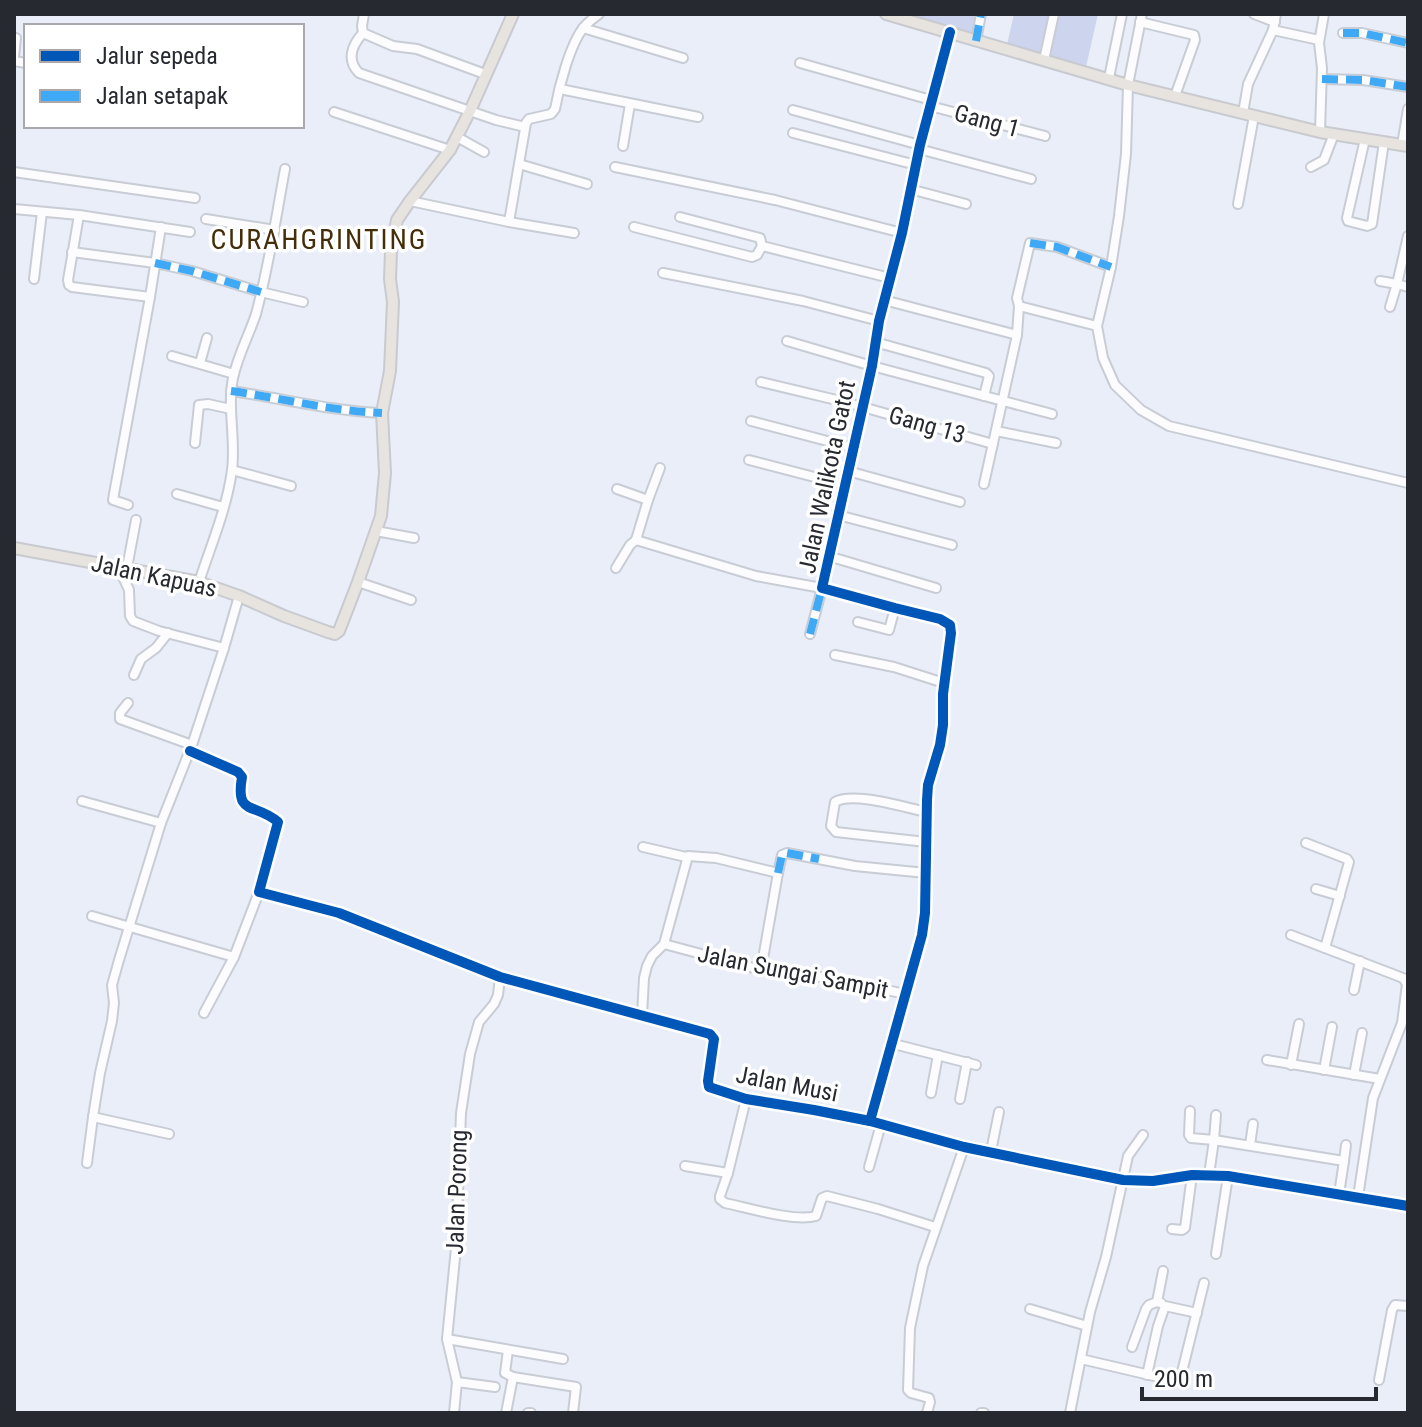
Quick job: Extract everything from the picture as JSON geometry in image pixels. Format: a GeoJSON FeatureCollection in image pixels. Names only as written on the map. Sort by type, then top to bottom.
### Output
{"type":"FeatureCollection","features":[{"type":"Feature","properties":{"kind":"main road"},"geometry":{"type":"LineString","coordinates":[[358,582],[381,516],[385,473],[382,413],[391,355],[393,302],[390,279],[397,220],[450,150],[513,14]]}},
{"type":"Feature","properties":{"kind":"main road"},"geometry":{"type":"LineString","coordinates":[[886,14],[1128,85],[1320,132],[1405,146]]}},
{"type":"Feature","properties":{"kind":"main road","name":"Jalan Kapuas"},"geometry":{"type":"LineString","coordinates":[[14,548],[199,582],[335,634],[358,582]]}},
{"type":"Feature","properties":{"kind":"street"},"geometry":{"type":"LineString","coordinates":[[363,33],[364,14]]}},
{"type":"Feature","properties":{"kind":"street"},"geometry":{"type":"LineString","coordinates":[[509,222],[525,127],[529,119],[551,114],[555,109],[566,64],[583,28],[599,14]]}},
{"type":"Feature","properties":{"kind":"street"},"geometry":{"type":"LineString","coordinates":[[976,41],[981,14]]}},
{"type":"Feature","properties":{"kind":"street"},"geometry":{"type":"LineString","coordinates":[[1044,60],[1054,14]]}},
{"type":"Feature","properties":{"kind":"street"},"geometry":{"type":"LineString","coordinates":[[1109,78],[1122,14]]}},
{"type":"Feature","properties":{"kind":"street"},"geometry":{"type":"LineString","coordinates":[[1254,14],[1319,40]]}},
{"type":"Feature","properties":{"kind":"street"},"geometry":{"type":"LineString","coordinates":[[1320,132],[1322,79],[1319,40],[1324,14]]}},
{"type":"Feature","properties":{"kind":"street"},"geometry":{"type":"LineString","coordinates":[[1175,96],[1195,40],[1194,35],[1141,18],[1128,85],[1126,154],[1111,267],[1097,326],[1103,358],[1115,385],[1141,410],[1169,426],[1408,483]]}},
{"type":"Feature","properties":{"kind":"street"},"geometry":{"type":"LineString","coordinates":[[1243,113],[1248,84],[1274,22]]}},
{"type":"Feature","properties":{"kind":"street"},"geometry":{"type":"LineString","coordinates":[[583,28],[683,58]]}},
{"type":"Feature","properties":{"kind":"street","name":"Jalan Walikota Gatot"},"geometry":{"type":"LineString","coordinates":[[870,1121],[922,935],[928,785],[940,745],[951,633],[946,621],[822,588],[919,147],[950,32]]}},
{"type":"Feature","properties":{"kind":"street"},"geometry":{"type":"LineString","coordinates":[[363,33],[393,46],[417,49],[485,74]]}},
{"type":"Feature","properties":{"kind":"street"},"geometry":{"type":"LineString","coordinates":[[363,33],[355,41],[351,55],[355,70],[359,73],[525,127]]}},
{"type":"Feature","properties":{"kind":"street"},"geometry":{"type":"LineString","coordinates":[[1343,33],[1362,33],[1408,43]]}},
{"type":"Feature","properties":{"kind":"street"},"geometry":{"type":"LineString","coordinates":[[14,59],[16,38]]}},
{"type":"Feature","properties":{"kind":"street","name":"Gang 1"},"geometry":{"type":"LineString","coordinates":[[800,63],[1045,136]]}},
{"type":"Feature","properties":{"kind":"street"},"geometry":{"type":"LineString","coordinates":[[1322,79],[1363,80],[1408,87]]}},
{"type":"Feature","properties":{"kind":"street"},"geometry":{"type":"LineString","coordinates":[[560,89],[698,117]]}},
{"type":"Feature","properties":{"kind":"street"},"geometry":{"type":"LineString","coordinates":[[623,146],[630,104]]}},
{"type":"Feature","properties":{"kind":"street"},"geometry":{"type":"LineString","coordinates":[[1405,146],[1408,109]]}},
{"type":"Feature","properties":{"kind":"street"},"geometry":{"type":"LineString","coordinates":[[793,110],[1031,179]]}},
{"type":"Feature","properties":{"kind":"street"},"geometry":{"type":"LineString","coordinates":[[334,112],[450,150]]}},
{"type":"Feature","properties":{"kind":"street"},"geometry":{"type":"LineString","coordinates":[[1238,204],[1254,116]]}},
{"type":"Feature","properties":{"kind":"street"},"geometry":{"type":"LineString","coordinates":[[793,133],[916,165]]}},
{"type":"Feature","properties":{"kind":"street"},"geometry":{"type":"LineString","coordinates":[[1311,167],[1324,160],[1334,134]]}},
{"type":"Feature","properties":{"kind":"street"},"geometry":{"type":"LineString","coordinates":[[457,137],[484,152]]}},
{"type":"Feature","properties":{"kind":"street"},"geometry":{"type":"LineString","coordinates":[[1365,139],[1347,218],[1348,221],[1367,226],[1372,224],[1384,142]]}},
{"type":"Feature","properties":{"kind":"street"},"geometry":{"type":"LineString","coordinates":[[519,164],[587,184]]}},
{"type":"Feature","properties":{"kind":"street"},"geometry":{"type":"LineString","coordinates":[[615,167],[775,200],[902,233]]}},
{"type":"Feature","properties":{"kind":"street"},"geometry":{"type":"LineString","coordinates":[[199,582],[232,470],[231,391],[242,347],[255,317],[285,169]]}},
{"type":"Feature","properties":{"kind":"street"},"geometry":{"type":"LineString","coordinates":[[14,172],[195,198]]}},
{"type":"Feature","properties":{"kind":"street"},"geometry":{"type":"LineString","coordinates":[[910,189],[966,204]]}},
{"type":"Feature","properties":{"kind":"street"},"geometry":{"type":"LineString","coordinates":[[410,201],[574,233]]}},
{"type":"Feature","properties":{"kind":"street"},"geometry":{"type":"LineString","coordinates":[[14,209],[79,215],[190,232]]}},
{"type":"Feature","properties":{"kind":"street"},"geometry":{"type":"LineString","coordinates":[[34,279],[42,212]]}},
{"type":"Feature","properties":{"kind":"street"},"geometry":{"type":"LineString","coordinates":[[79,215],[69,285],[150,297]]}},
{"type":"Feature","properties":{"kind":"street"},"geometry":{"type":"LineString","coordinates":[[634,227],[752,257],[762,246],[760,238],[680,217]]}},
{"type":"Feature","properties":{"kind":"street"},"geometry":{"type":"LineString","coordinates":[[206,219],[275,230]]}},
{"type":"Feature","properties":{"kind":"street"},"geometry":{"type":"LineString","coordinates":[[128,505],[113,500],[161,227]]}},
{"type":"Feature","properties":{"kind":"street"},"geometry":{"type":"LineString","coordinates":[[1390,307],[1408,236]]}},
{"type":"Feature","properties":{"kind":"street"},"geometry":{"type":"LineString","coordinates":[[984,484],[1017,335],[1017,298],[1029,244],[1057,247],[1111,267]]}},
{"type":"Feature","properties":{"kind":"street"},"geometry":{"type":"LineString","coordinates":[[762,246],[890,278]]}},
{"type":"Feature","properties":{"kind":"street"},"geometry":{"type":"LineString","coordinates":[[72,252],[192,271],[303,302]]}},
{"type":"Feature","properties":{"kind":"street"},"geometry":{"type":"LineString","coordinates":[[663,273],[803,301],[879,321]]}},
{"type":"Feature","properties":{"kind":"street"},"geometry":{"type":"LineString","coordinates":[[1380,281],[1408,287]]}},
{"type":"Feature","properties":{"kind":"street"},"geometry":{"type":"LineString","coordinates":[[884,300],[1017,335]]}},
{"type":"Feature","properties":{"kind":"street"},"geometry":{"type":"LineString","coordinates":[[1019,306],[1097,326]]}},
{"type":"Feature","properties":{"kind":"street"},"geometry":{"type":"LineString","coordinates":[[200,363],[207,338]]}},
{"type":"Feature","properties":{"kind":"street"},"geometry":{"type":"LineString","coordinates":[[787,341],[1052,414]]}},
{"type":"Feature","properties":{"kind":"street"},"geometry":{"type":"LineString","coordinates":[[875,342],[986,373],[989,376],[984,396]]}},
{"type":"Feature","properties":{"kind":"street"},"geometry":{"type":"LineString","coordinates":[[172,356],[234,374]]}},
{"type":"Feature","properties":{"kind":"street","name":"Gang 13"},"geometry":{"type":"LineString","coordinates":[[761,382],[993,444]]}},
{"type":"Feature","properties":{"kind":"street"},"geometry":{"type":"LineString","coordinates":[[231,391],[382,413]]}},
{"type":"Feature","properties":{"kind":"street"},"geometry":{"type":"LineString","coordinates":[[195,443],[199,405],[231,409]]}},
{"type":"Feature","properties":{"kind":"street"},"geometry":{"type":"LineString","coordinates":[[751,421],[854,448]]}},
{"type":"Feature","properties":{"kind":"street"},"geometry":{"type":"LineString","coordinates":[[996,431],[1056,443]]}},
{"type":"Feature","properties":{"kind":"street"},"geometry":{"type":"LineString","coordinates":[[749,460],[845,485]]}},
{"type":"Feature","properties":{"kind":"street"},"geometry":{"type":"LineString","coordinates":[[616,568],[636,540],[660,468]]}},
{"type":"Feature","properties":{"kind":"street"},"geometry":{"type":"LineString","coordinates":[[232,470],[291,486]]}},
{"type":"Feature","properties":{"kind":"street"},"geometry":{"type":"LineString","coordinates":[[848,471],[960,502]]}},
{"type":"Feature","properties":{"kind":"street"},"geometry":{"type":"LineString","coordinates":[[617,489],[648,500]]}},
{"type":"Feature","properties":{"kind":"street"},"geometry":{"type":"LineString","coordinates":[[177,494],[223,507]]}},
{"type":"Feature","properties":{"kind":"street"},"geometry":{"type":"LineString","coordinates":[[838,515],[952,545]]}},
{"type":"Feature","properties":{"kind":"street"},"geometry":{"type":"LineString","coordinates":[[136,520],[123,570],[133,621],[224,648]]}},
{"type":"Feature","properties":{"kind":"street"},"geometry":{"type":"LineString","coordinates":[[376,531],[414,538]]}},
{"type":"Feature","properties":{"kind":"street"},"geometry":{"type":"LineString","coordinates":[[636,540],[756,576],[822,588],[810,634]]}},
{"type":"Feature","properties":{"kind":"street"},"geometry":{"type":"LineString","coordinates":[[828,556],[936,588]]}},
{"type":"Feature","properties":{"kind":"street"},"geometry":{"type":"LineString","coordinates":[[358,582],[411,600]]}},
{"type":"Feature","properties":{"kind":"street"},"geometry":{"type":"LineString","coordinates":[[87,1163],[100,1073],[112,1021],[112,985],[161,823],[191,748],[238,599]]}},
{"type":"Feature","properties":{"kind":"street"},"geometry":{"type":"LineString","coordinates":[[858,622],[889,630],[895,608]]}},
{"type":"Feature","properties":{"kind":"street"},"geometry":{"type":"LineString","coordinates":[[134,675],[141,659],[156,648],[168,633]]}},
{"type":"Feature","properties":{"kind":"street"},"geometry":{"type":"LineString","coordinates":[[835,655],[894,667],[944,683]]}},
{"type":"Feature","properties":{"kind":"street"},"geometry":{"type":"LineString","coordinates":[[128,703],[120,713],[120,719],[191,748],[238,772],[242,777],[240,797],[244,804],[278,822],[259,892],[234,957],[204,1013]]}},
{"type":"Feature","properties":{"kind":"street"},"geometry":{"type":"LineString","coordinates":[[926,842],[836,832],[831,826],[835,802],[840,799],[927,812]]}},
{"type":"Feature","properties":{"kind":"street"},"geometry":{"type":"LineString","coordinates":[[82,801],[161,823]]}},
{"type":"Feature","properties":{"kind":"street"},"geometry":{"type":"LineString","coordinates":[[1306,843],[1347,859],[1349,865],[1325,948]]}},
{"type":"Feature","properties":{"kind":"street"},"geometry":{"type":"LineString","coordinates":[[643,847],[686,857],[716,858],[778,873]]}},
{"type":"Feature","properties":{"kind":"street"},"geometry":{"type":"LineString","coordinates":[[761,970],[782,855],[787,853],[855,866],[926,873]]}},
{"type":"Feature","properties":{"kind":"street"},"geometry":{"type":"LineString","coordinates":[[664,944],[686,857]]}},
{"type":"Feature","properties":{"kind":"street"},"geometry":{"type":"LineString","coordinates":[[1316,889],[1340,896]]}},
{"type":"Feature","properties":{"kind":"street","name":"Jalan Musi"},"geometry":{"type":"LineString","coordinates":[[259,892],[339,913],[500,977],[710,1034],[714,1039],[709,1087],[746,1099],[870,1121],[964,1147],[1123,1180],[1228,1176],[1408,1206]]}},
{"type":"Feature","properties":{"kind":"street"},"geometry":{"type":"LineString","coordinates":[[92,916],[234,957]]}},
{"type":"Feature","properties":{"kind":"street"},"geometry":{"type":"LineString","coordinates":[[1291,935],[1403,978],[1408,987],[1402,1023],[1373,1098],[1358,1197]]}},
{"type":"Feature","properties":{"kind":"street","name":"Jalan Sungai Sampit"},"geometry":{"type":"LineString","coordinates":[[642,1016],[647,966],[664,944],[761,970],[837,979],[905,994]]}},
{"type":"Feature","properties":{"kind":"street"},"geometry":{"type":"LineString","coordinates":[[1354,990],[1360,961]]}},
{"type":"Feature","properties":{"kind":"street","name":"Jalan Porong"},"geometry":{"type":"LineString","coordinates":[[454,1413],[457,1382],[447,1339],[456,1248],[459,1133],[465,1082],[477,1029],[498,995],[500,977]]}},
{"type":"Feature","properties":{"kind":"street"},"geometry":{"type":"LineString","coordinates":[[1291,1065],[1299,1024]]}},
{"type":"Feature","properties":{"kind":"street"},"geometry":{"type":"LineString","coordinates":[[1324,1070],[1332,1027]]}},
{"type":"Feature","properties":{"kind":"street"},"geometry":{"type":"LineString","coordinates":[[1354,1075],[1362,1033]]}},
{"type":"Feature","properties":{"kind":"street"},"geometry":{"type":"LineString","coordinates":[[890,1043],[972,1064],[960,1099]]}},
{"type":"Feature","properties":{"kind":"street"},"geometry":{"type":"LineString","coordinates":[[931,1093],[938,1055]]}},
{"type":"Feature","properties":{"kind":"street"},"geometry":{"type":"LineString","coordinates":[[1267,1060],[1380,1079]]}},
{"type":"Feature","properties":{"kind":"street"},"geometry":{"type":"LineString","coordinates":[[746,1099],[720,1196],[725,1203],[813,1218],[822,1198],[827,1196],[935,1227]]}},
{"type":"Feature","properties":{"kind":"street"},"geometry":{"type":"LineString","coordinates":[[1190,1111],[1189,1137],[1344,1161]]}},
{"type":"Feature","properties":{"kind":"street"},"geometry":{"type":"LineString","coordinates":[[991,1151],[999,1112]]}},
{"type":"Feature","properties":{"kind":"street"},"geometry":{"type":"LineString","coordinates":[[1209,1175],[1216,1115]]}},
{"type":"Feature","properties":{"kind":"street"},"geometry":{"type":"LineString","coordinates":[[93,1117],[169,1134]]}},
{"type":"Feature","properties":{"kind":"street"},"geometry":{"type":"LineString","coordinates":[[869,1167],[881,1124]]}},
{"type":"Feature","properties":{"kind":"street"},"geometry":{"type":"LineString","coordinates":[[1250,1145],[1253,1124]]}},
{"type":"Feature","properties":{"kind":"street"},"geometry":{"type":"LineString","coordinates":[[1070,1413],[1087,1326],[1128,1156],[1143,1135]]}},
{"type":"Feature","properties":{"kind":"street"},"geometry":{"type":"LineString","coordinates":[[1339,1194],[1346,1145]]}},
{"type":"Feature","properties":{"kind":"street"},"geometry":{"type":"LineString","coordinates":[[927,1413],[929,1398],[908,1390],[909,1338],[923,1266],[964,1147]]}},
{"type":"Feature","properties":{"kind":"street"},"geometry":{"type":"LineString","coordinates":[[685,1166],[728,1173]]}},
{"type":"Feature","properties":{"kind":"street"},"geometry":{"type":"LineString","coordinates":[[1172,1229],[1185,1228],[1192,1175]]}},
{"type":"Feature","properties":{"kind":"street"},"geometry":{"type":"LineString","coordinates":[[1216,1254],[1228,1176]]}},
{"type":"Feature","properties":{"kind":"street"},"geometry":{"type":"LineString","coordinates":[[1147,1375],[1158,1326],[1163,1271]]}},
{"type":"Feature","properties":{"kind":"street"},"geometry":{"type":"LineString","coordinates":[[1081,1359],[1178,1380],[1204,1283]]}},
{"type":"Feature","properties":{"kind":"street"},"geometry":{"type":"LineString","coordinates":[[1132,1347],[1149,1305],[1161,1304],[1197,1313]]}},
{"type":"Feature","properties":{"kind":"street"},"geometry":{"type":"LineString","coordinates":[[1379,1380],[1392,1310],[1395,1305],[1408,1306]]}},
{"type":"Feature","properties":{"kind":"street"},"geometry":{"type":"LineString","coordinates":[[1030,1309],[1087,1326]]}},
{"type":"Feature","properties":{"kind":"street"},"geometry":{"type":"LineString","coordinates":[[447,1339],[563,1359]]}},
{"type":"Feature","properties":{"kind":"street"},"geometry":{"type":"LineString","coordinates":[[508,1350],[505,1373],[576,1387],[573,1413]]}},
{"type":"Feature","properties":{"kind":"street"},"geometry":{"type":"LineString","coordinates":[[506,1413],[513,1377]]}},
{"type":"Feature","properties":{"kind":"street"},"geometry":{"type":"LineString","coordinates":[[457,1382],[495,1387]]}},
{"type":"Feature","properties":{"kind":"shaded area"},"geometry":{"type":"Polygon","coordinates":[[[909,14],[980,14],[976,35],[909,14]]]}},
{"type":"Feature","properties":{"kind":"shaded area"},"geometry":{"type":"Polygon","coordinates":[[[1014,14],[1051,14],[1042,59],[1006,49],[1014,14]]]}},
{"type":"Feature","properties":{"kind":"shaded area"},"geometry":{"type":"Polygon","coordinates":[[[1059,14],[1098,14],[1086,67],[1050,59],[1059,14]]]}},
{"type":"Feature","properties":{"kind":"marked path"},"geometry":{"type":"LineString","coordinates":[[976,41],[981,14]]}},
{"type":"Feature","properties":{"kind":"marked path"},"geometry":{"type":"LineString","coordinates":[[1343,33],[1362,33],[1408,43]]}},
{"type":"Feature","properties":{"kind":"marked path"},"geometry":{"type":"LineString","coordinates":[[1322,79],[1363,80],[1408,87]]}},
{"type":"Feature","properties":{"kind":"marked path"},"geometry":{"type":"LineString","coordinates":[[1030,243],[1057,247],[1111,267]]}},
{"type":"Feature","properties":{"kind":"marked path"},"geometry":{"type":"LineString","coordinates":[[155,263],[261,292]]}},
{"type":"Feature","properties":{"kind":"marked path"},"geometry":{"type":"LineString","coordinates":[[231,391],[382,413]]}},
{"type":"Feature","properties":{"kind":"marked path"},"geometry":{"type":"LineString","coordinates":[[810,634],[822,588]]}},
{"type":"Feature","properties":{"kind":"marked path"},"geometry":{"type":"LineString","coordinates":[[778,873],[782,855],[787,853],[819,859]]}},
{"type":"Feature","properties":{"kind":"cycle path"},"geometry":{"type":"LineString","coordinates":[[870,1121],[922,935],[928,785],[940,745],[951,633],[950,625],[940,619],[822,588],[872,366],[879,321],[950,32]]}},
{"type":"Feature","properties":{"kind":"cycle path"},"geometry":{"type":"LineString","coordinates":[[190,751],[238,772],[242,777],[241,798],[244,804],[278,822],[259,892],[339,913],[500,977],[710,1034],[714,1039],[709,1087],[746,1099],[870,1121],[964,1147],[1123,1180],[1228,1176],[1408,1206]]}},
{"type":"Feature","properties":{"kind":"district","name":"CURAHGRINTING"},"geometry":{"type":"Point","coordinates":[319,239]}}]}
